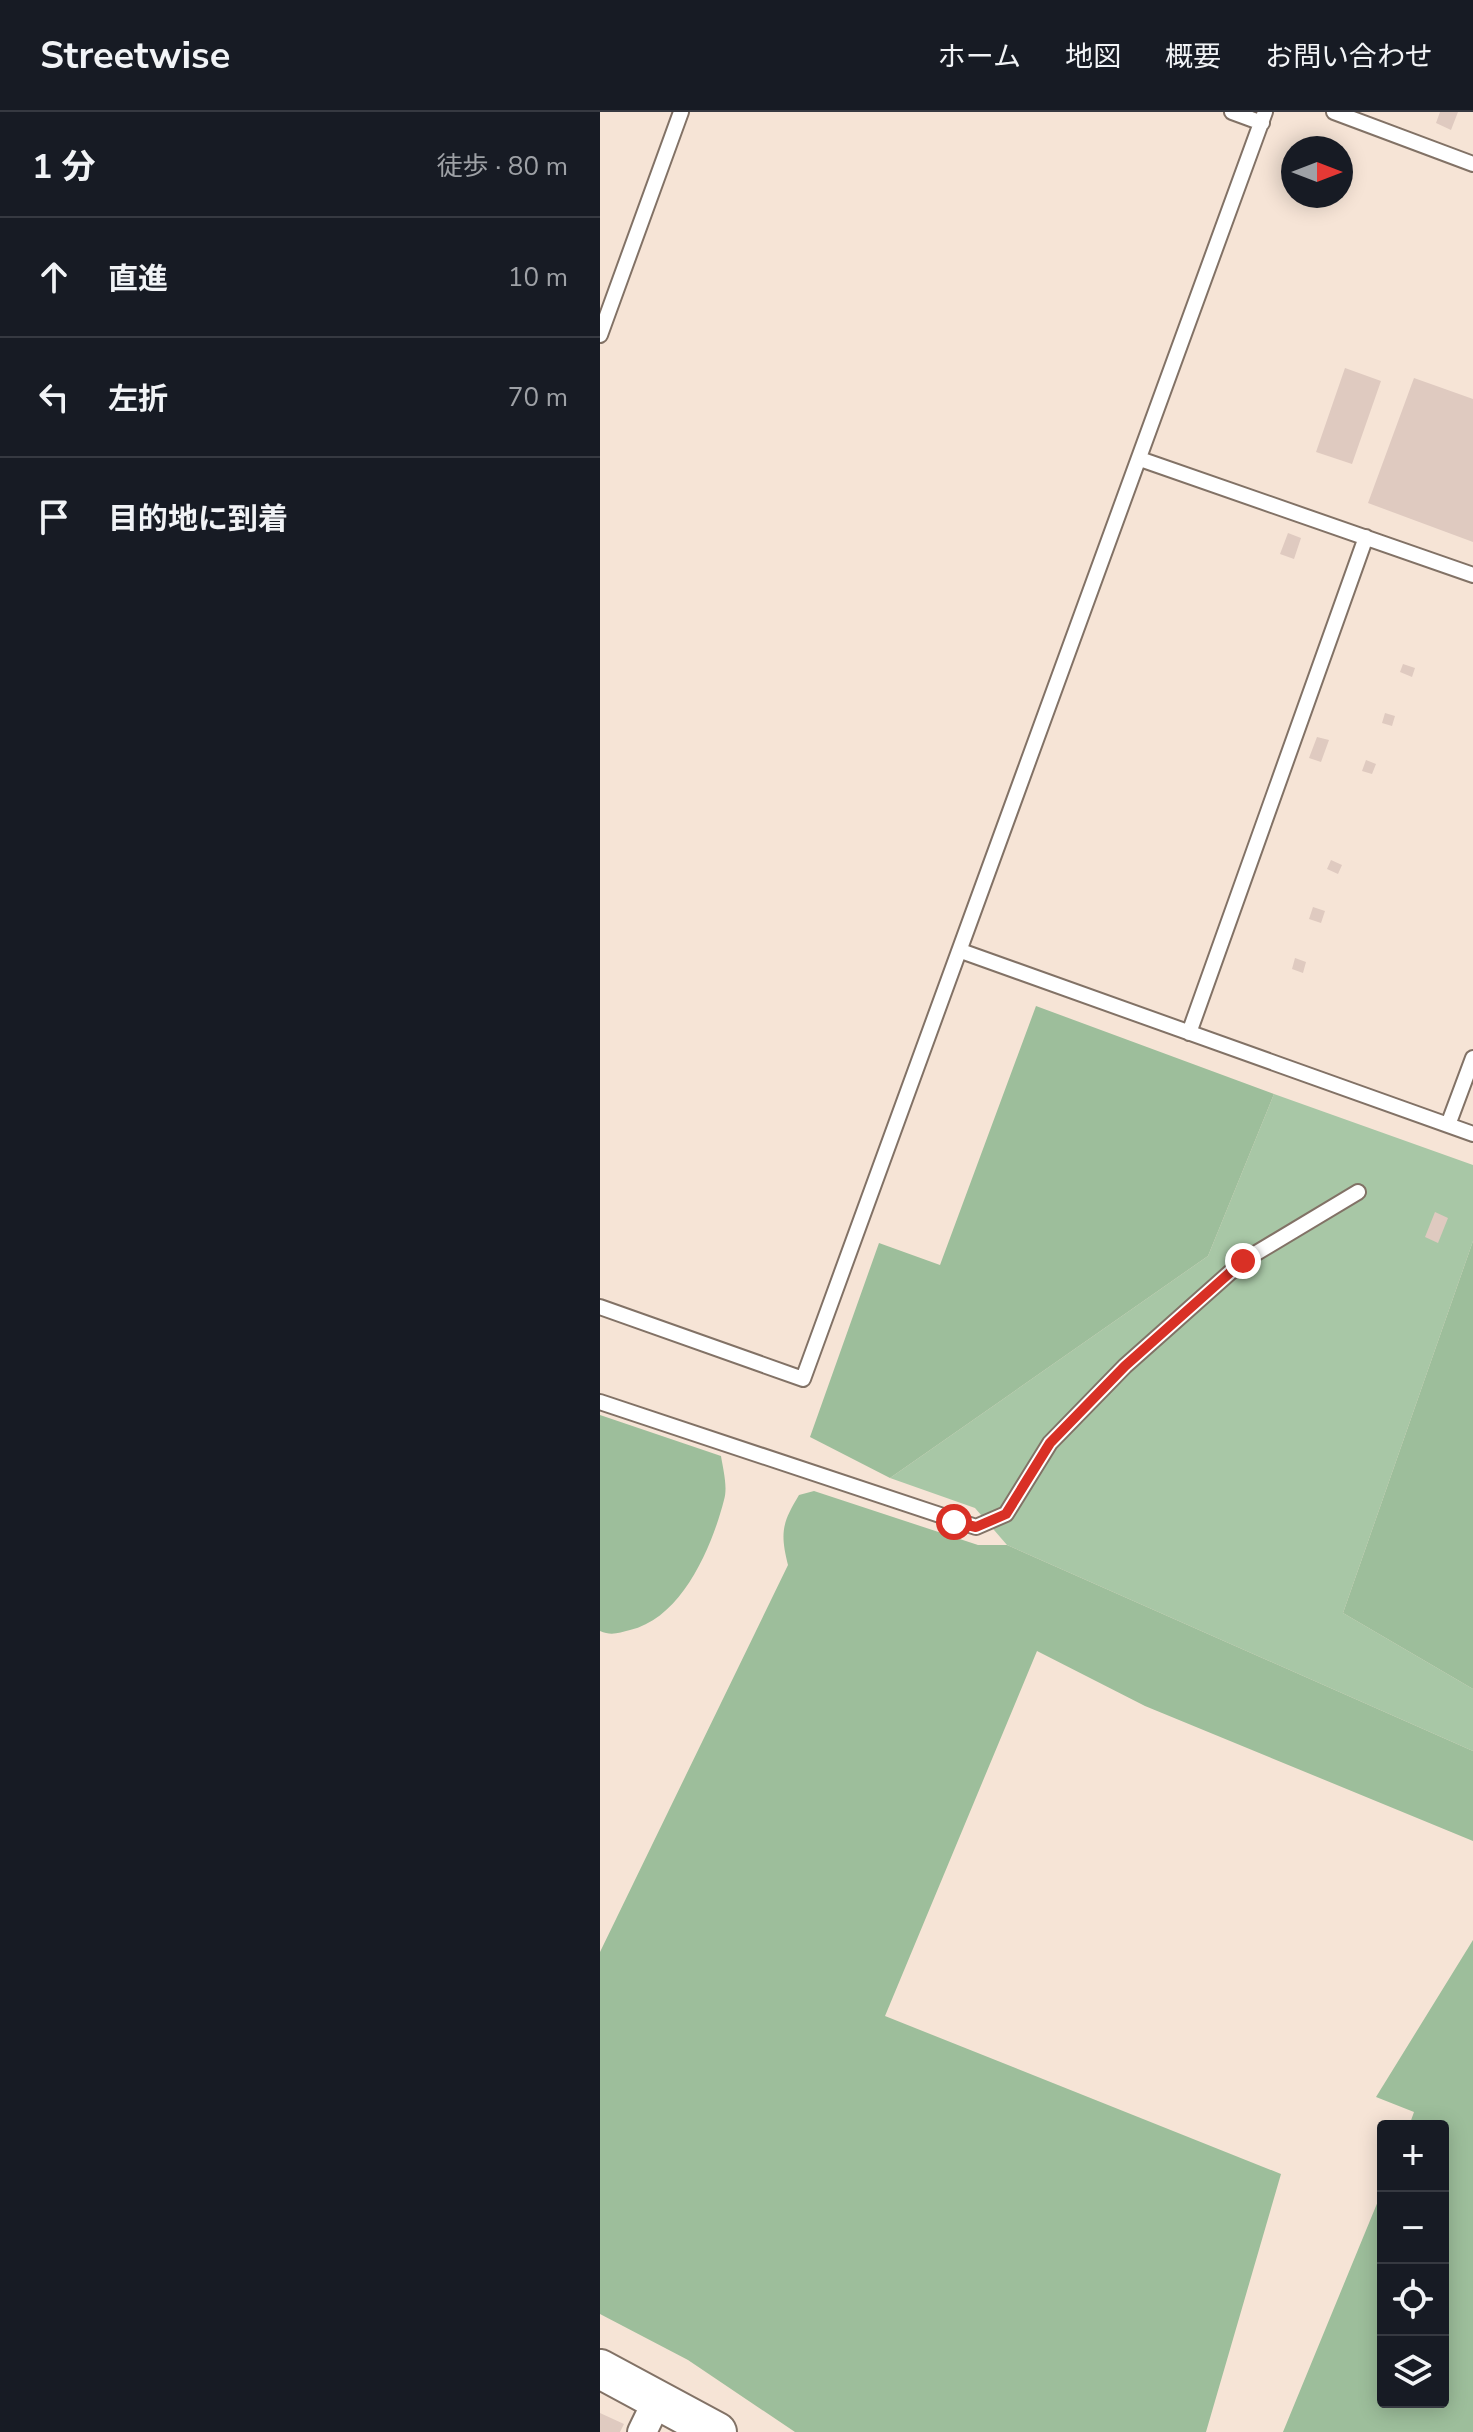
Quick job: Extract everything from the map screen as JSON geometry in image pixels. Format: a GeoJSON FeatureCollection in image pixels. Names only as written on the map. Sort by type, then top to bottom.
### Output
{"type":"FeatureCollection","features":[{"type":"Feature","properties":{"kind":"main road"},"geometry":{"type":"LineString","coordinates":[[600,2369],[650,2415],[717,2432]]}},
{"type":"Feature","properties":{"kind":"lane"},"geometry":{"type":"LineString","coordinates":[[600,335],[681,112]]}},
{"type":"Feature","properties":{"kind":"lane"},"geometry":{"type":"LineString","coordinates":[[600,1307],[803,1379],[1264,118],[1232,112]]}},
{"type":"Feature","properties":{"kind":"lane"},"geometry":{"type":"LineString","coordinates":[[1334,112],[1473,164]]}},
{"type":"Feature","properties":{"kind":"lane"},"geometry":{"type":"LineString","coordinates":[[1140,459],[1473,575]]}},
{"type":"Feature","properties":{"kind":"lane"},"geometry":{"type":"LineString","coordinates":[[1189,1033],[1366,537]]}},
{"type":"Feature","properties":{"kind":"lane"},"geometry":{"type":"LineString","coordinates":[[961,951],[1473,1134]]}},
{"type":"Feature","properties":{"kind":"lane"},"geometry":{"type":"LineString","coordinates":[[1448,1125],[1473,1058]]}},
{"type":"Feature","properties":{"kind":"lane"},"geometry":{"type":"LineString","coordinates":[[600,1402],[976,1527],[1006,1514],[1050,1443],[1125,1366],[1243,1261],[1358,1192]]}},
{"type":"Feature","properties":{"kind":"green space"},"geometry":{"type":"Polygon","coordinates":[[[1036,1006],[1274,1094],[1208,1256],[890,1478],[810,1437],[879,1243],[940,1265],[1036,1006]]]}},
{"type":"Feature","properties":{"kind":"green space"},"geometry":{"type":"Polygon","coordinates":[[[1274,1094],[1473,1165],[1473,1241],[1343,1613],[1473,1689],[1473,1751],[1007,1545],[975,1508],[890,1478],[1208,1256],[1274,1094]]]}},
{"type":"Feature","properties":{"kind":"green space"},"geometry":{"type":"Polygon","coordinates":[[[1473,1241],[1473,1689],[1343,1613],[1473,1241]]]}},
{"type":"Feature","properties":{"kind":"green space"},"geometry":{"type":"Polygon","coordinates":[[[600,1415],[721,1456],[725,1484],[724,1500],[712,1538],[703,1559],[679,1596],[648,1623],[615,1634],[600,1631],[600,1415]]]}},
{"type":"Feature","properties":{"kind":"green space"},"geometry":{"type":"Polygon","coordinates":[[[814,1491],[978,1545],[1007,1545],[1473,1751],[1473,1841],[1145,1706],[1037,1651],[885,2016],[1281,2174],[1206,2432],[795,2432],[688,2360],[600,2314],[600,1952],[788,1565],[783,1536],[789,1513],[799,1495],[814,1491]]]}},
{"type":"Feature","properties":{"kind":"green space"},"geometry":{"type":"Polygon","coordinates":[[[1473,1940],[1473,2432],[1283,2432],[1377,2204],[1377,2408],[1449,2408],[1449,2120],[1411,2120],[1414,2112],[1376,2097],[1473,1940]]]}},
{"type":"Feature","properties":{"kind":"building"},"geometry":{"type":"Polygon","coordinates":[[[1440,112],[1458,112],[1451,130],[1436,123],[1440,112]]]}},
{"type":"Feature","properties":{"kind":"building"},"geometry":{"type":"Polygon","coordinates":[[[1345,368],[1381,381],[1352,464],[1316,452],[1345,368]]]}},
{"type":"Feature","properties":{"kind":"building"},"geometry":{"type":"Polygon","coordinates":[[[1414,378],[1473,399],[1473,542],[1368,503],[1414,378]]]}},
{"type":"Feature","properties":{"kind":"building"},"geometry":{"type":"Polygon","coordinates":[[[1288,533],[1301,538],[1294,559],[1280,554],[1288,533]]]}},
{"type":"Feature","properties":{"kind":"building"},"geometry":{"type":"Polygon","coordinates":[[[1403,664],[1415,668],[1412,677],[1400,672],[1403,664]]]}},
{"type":"Feature","properties":{"kind":"building"},"geometry":{"type":"Polygon","coordinates":[[[1385,713],[1395,716],[1392,726],[1382,723],[1385,713]]]}},
{"type":"Feature","properties":{"kind":"building"},"geometry":{"type":"Polygon","coordinates":[[[1317,737],[1329,740],[1321,762],[1309,758],[1317,737]]]}},
{"type":"Feature","properties":{"kind":"building"},"geometry":{"type":"Polygon","coordinates":[[[1366,760],[1376,764],[1372,774],[1362,771],[1366,760]]]}},
{"type":"Feature","properties":{"kind":"building"},"geometry":{"type":"Polygon","coordinates":[[[1331,860],[1342,865],[1338,874],[1327,869],[1331,860]]]}},
{"type":"Feature","properties":{"kind":"building"},"geometry":{"type":"Polygon","coordinates":[[[1313,907],[1325,911],[1321,923],[1309,919],[1313,907]]]}},
{"type":"Feature","properties":{"kind":"building"},"geometry":{"type":"Polygon","coordinates":[[[1295,958],[1306,962],[1303,973],[1292,969],[1295,958]]]}},
{"type":"Feature","properties":{"kind":"building"},"geometry":{"type":"Polygon","coordinates":[[[1435,1212],[1448,1218],[1438,1243],[1425,1237],[1435,1212]]]}},
{"type":"Feature","properties":{"kind":"building"},"geometry":{"type":"Polygon","coordinates":[[[600,2413],[624,2424],[620,2432],[600,2432],[600,2413]]]}},
{"type":"Feature","properties":{"kind":"route"},"geometry":{"type":"LineString","coordinates":[[954,1522],[976,1527],[1006,1514],[1050,1443],[1125,1366],[1243,1261]]}}]}
